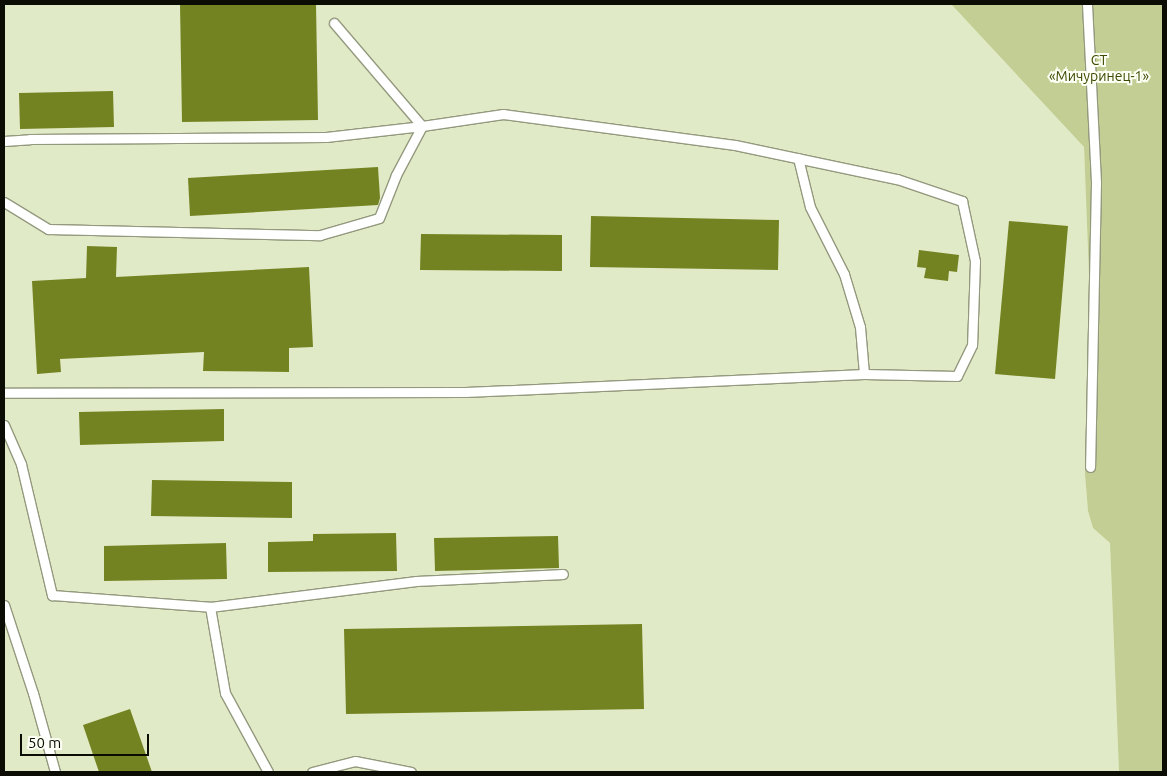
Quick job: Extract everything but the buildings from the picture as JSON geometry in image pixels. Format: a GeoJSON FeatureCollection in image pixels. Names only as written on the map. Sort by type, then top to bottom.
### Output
{"type":"FeatureCollection","features":[{"type":"Feature","properties":{"kind":"lane"},"geometry":{"type":"LineString","coordinates":[[1087,4],[1096,182],[1090,467]]}},
{"type":"Feature","properties":{"kind":"lane"},"geometry":{"type":"LineString","coordinates":[[334,22],[422,126]]}},
{"type":"Feature","properties":{"kind":"lane"},"geometry":{"type":"LineString","coordinates":[[4,141],[30,139],[326,137],[504,114],[735,145],[897,179],[962,201],[975,261],[972,346],[958,376],[864,374],[465,392],[4,393]]}},
{"type":"Feature","properties":{"kind":"lane"},"geometry":{"type":"LineString","coordinates":[[4,202],[48,229],[320,235],[379,218],[396,175],[422,126]]}},
{"type":"Feature","properties":{"kind":"lane"},"geometry":{"type":"LineString","coordinates":[[798,158],[810,207],[844,274],[860,327],[864,374]]}},
{"type":"Feature","properties":{"kind":"lane"},"geometry":{"type":"LineString","coordinates":[[4,425],[21,464],[52,595],[210,607],[416,582],[563,574]]}},
{"type":"Feature","properties":{"kind":"lane"},"geometry":{"type":"LineString","coordinates":[[4,606],[33,693],[55,772]]}},
{"type":"Feature","properties":{"kind":"lane"},"geometry":{"type":"LineString","coordinates":[[210,607],[225,693],[268,772]]}},
{"type":"Feature","properties":{"kind":"lane"},"geometry":{"type":"LineString","coordinates":[[312,772],[355,760],[411,772]]}},
{"type":"Feature","properties":{"kind":"shaded area"},"geometry":{"type":"Polygon","coordinates":[[[4,4],[951,4],[1084,147],[1090,303],[1085,474],[1088,511],[1093,528],[1110,543],[1119,772],[4,772],[4,4]]]}},
{"type":"Feature","properties":{"kind":"green space","name":"СТ «Мичуринец-1»"},"geometry":{"type":"Polygon","coordinates":[[[951,4],[1163,4],[1163,772],[1119,772],[1110,543],[1093,528],[1088,511],[1085,474],[1090,302],[1084,147],[951,4]]]}}]}
